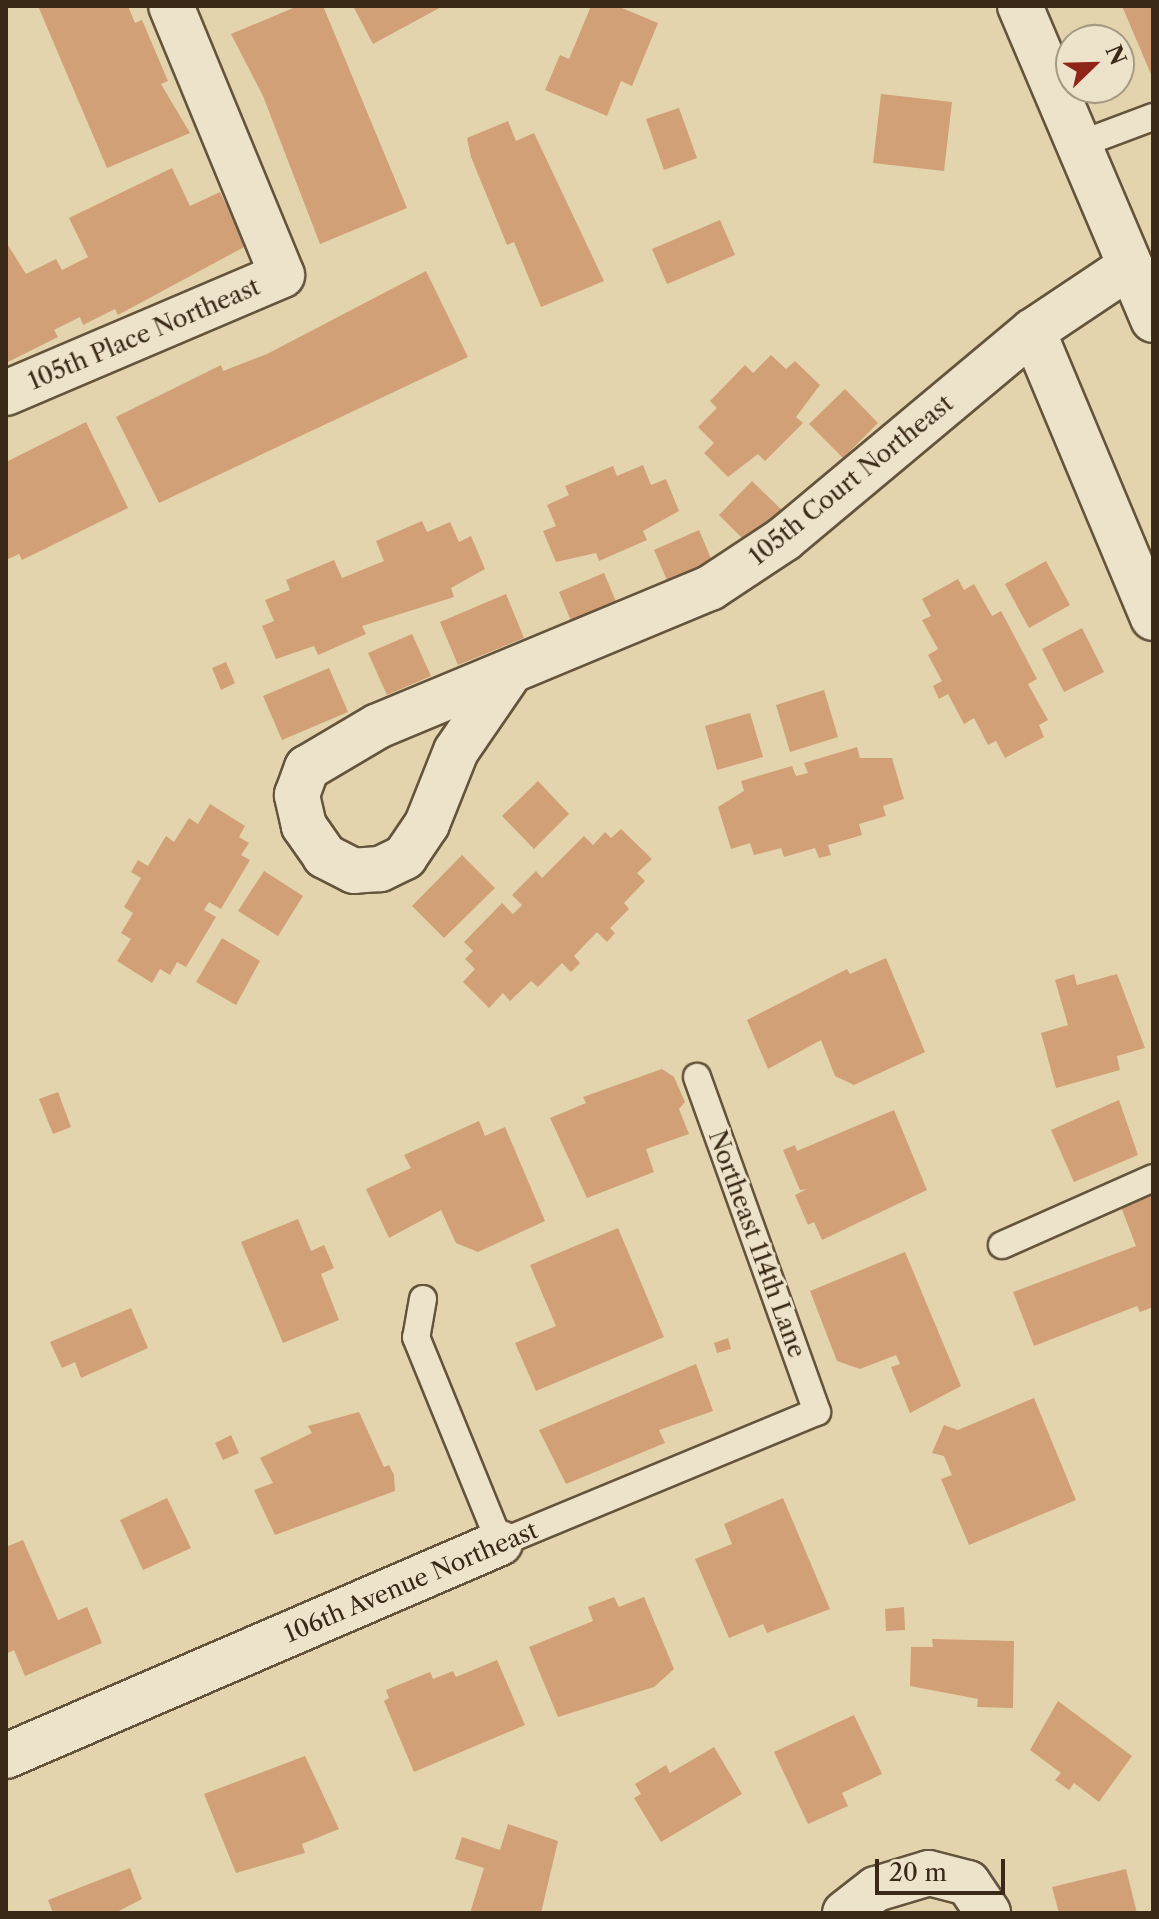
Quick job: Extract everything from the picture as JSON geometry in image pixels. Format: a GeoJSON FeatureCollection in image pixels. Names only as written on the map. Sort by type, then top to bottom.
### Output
{"type":"FeatureCollection","features":[{"type":"Feature","properties":{"kind":"street","name":"105th Place Northeast"},"geometry":{"type":"LineString","coordinates":[[6,393],[282,275],[171,6]]}},
{"type":"Feature","properties":{"kind":"street"},"geometry":{"type":"LineString","coordinates":[[1020,6],[1153,320]]}},
{"type":"Feature","properties":{"kind":"street","name":"105th Court Northeast"},"geometry":{"type":"LineString","coordinates":[[506,678],[456,751],[427,824],[405,857],[380,869],[354,871],[325,856],[304,826],[297,795],[307,768],[378,726],[506,678],[723,580],[784,539],[1033,331],[1130,266]]}},
{"type":"Feature","properties":{"kind":"street"},"geometry":{"type":"LineString","coordinates":[[1033,331],[1153,618]]}},
{"type":"Feature","properties":{"kind":"street","name":"106th Avenue Northeast"},"geometry":{"type":"LineString","coordinates":[[6,1756],[500,1543]]}},
{"type":"Feature","properties":{"kind":"street"},"geometry":{"type":"LineString","coordinates":[[845,1913],[876,1889],[929,1873],[957,1876],[988,1913]]}},
{"type":"Feature","properties":{"kind":"lane"},"geometry":{"type":"LineString","coordinates":[[1078,145],[1153,117]]}},
{"type":"Feature","properties":{"kind":"lane","name":"Northeast 114th Lane"},"geometry":{"type":"LineString","coordinates":[[697,1077],[817,1412]]}},
{"type":"Feature","properties":{"kind":"lane"},"geometry":{"type":"LineString","coordinates":[[1002,1245],[1153,1178]]}},
{"type":"Feature","properties":{"kind":"lane"},"geometry":{"type":"LineString","coordinates":[[423,1299],[416,1337],[500,1543]]}},
{"type":"Feature","properties":{"kind":"lane","name":"106th Avenue Northeast"},"geometry":{"type":"LineString","coordinates":[[500,1543],[817,1412]]}},
{"type":"Feature","properties":{"kind":"building"},"geometry":{"type":"Polygon","coordinates":[[[38,6],[128,6],[135,23],[142,20],[168,81],[161,84],[190,133],[107,168],[38,6]]]}},
{"type":"Feature","properties":{"kind":"building"},"geometry":{"type":"Polygon","coordinates":[[[298,6],[323,6],[407,208],[320,244],[263,96],[231,34],[298,6]]]}},
{"type":"Feature","properties":{"kind":"building"},"geometry":{"type":"Polygon","coordinates":[[[353,6],[443,6],[373,44],[353,6]]]}},
{"type":"Feature","properties":{"kind":"building"},"geometry":{"type":"Polygon","coordinates":[[[591,6],[617,6],[658,23],[632,86],[621,81],[607,116],[545,90],[560,55],[569,59],[591,6]]]}},
{"type":"Feature","properties":{"kind":"building"},"geometry":{"type":"Polygon","coordinates":[[[1122,6],[1153,6],[1153,79],[1135,37],[1135,24],[1130,24],[1122,6]]]}},
{"type":"Feature","properties":{"kind":"building"},"geometry":{"type":"Polygon","coordinates":[[[881,94],[952,102],[944,171],[873,163],[881,94]]]}},
{"type":"Feature","properties":{"kind":"building"},"geometry":{"type":"Polygon","coordinates":[[[679,108],[697,158],[664,170],[646,119],[679,108]]]}},
{"type":"Feature","properties":{"kind":"building"},"geometry":{"type":"Polygon","coordinates":[[[508,121],[516,141],[534,133],[604,281],[541,307],[514,242],[507,245],[471,157],[467,138],[508,121]]]}},
{"type":"Feature","properties":{"kind":"building"},"geometry":{"type":"Polygon","coordinates":[[[172,168],[190,206],[220,192],[246,246],[118,315],[115,309],[83,325],[80,317],[54,330],[58,337],[6,363],[6,242],[26,274],[56,259],[62,270],[88,257],[69,218],[172,168]]]}},
{"type":"Feature","properties":{"kind":"building"},"geometry":{"type":"Polygon","coordinates":[[[720,220],[735,255],[667,284],[652,249],[720,220]]]}},
{"type":"Feature","properties":{"kind":"building"},"geometry":{"type":"Polygon","coordinates":[[[426,271],[468,357],[159,503],[116,417],[221,365],[223,371],[267,354],[426,271]]]}},
{"type":"Feature","properties":{"kind":"building"},"geometry":{"type":"Polygon","coordinates":[[[771,355],[786,369],[795,361],[820,385],[796,417],[803,423],[765,461],[758,454],[728,477],[704,453],[714,443],[698,427],[717,408],[710,401],[745,365],[753,373],[771,355]]]}},
{"type":"Feature","properties":{"kind":"building"},"geometry":{"type":"Polygon","coordinates":[[[845,389],[878,423],[843,458],[809,424],[845,389]]]}},
{"type":"Feature","properties":{"kind":"building"},"geometry":{"type":"Polygon","coordinates":[[[86,422],[128,508],[22,560],[19,554],[6,560],[6,462],[86,422]]]}},
{"type":"Feature","properties":{"kind":"building"},"geometry":{"type":"Polygon","coordinates":[[[643,465],[651,485],[666,479],[679,511],[643,531],[647,540],[599,561],[596,553],[556,562],[543,531],[556,526],[547,505],[569,495],[565,486],[613,466],[617,476],[643,465]]]}},
{"type":"Feature","properties":{"kind":"building"},"geometry":{"type":"Polygon","coordinates":[[[752,481],[786,514],[752,548],[719,515],[752,481]]]}},
{"type":"Feature","properties":{"kind":"building"},"geometry":{"type":"Polygon","coordinates":[[[422,521],[427,532],[450,522],[459,542],[471,536],[485,569],[451,588],[454,597],[362,626],[366,634],[318,655],[314,646],[276,659],[262,626],[274,621],[265,600],[290,590],[286,580],[334,560],[342,578],[384,561],[376,541],[422,521]]]}},
{"type":"Feature","properties":{"kind":"building"},"geometry":{"type":"Polygon","coordinates":[[[699,530],[718,575],[673,594],[654,550],[699,530]]]}},
{"type":"Feature","properties":{"kind":"building"},"geometry":{"type":"Polygon","coordinates":[[[1046,561],[1070,605],[1029,628],[1005,584],[1046,561]]]}},
{"type":"Feature","properties":{"kind":"building"},"geometry":{"type":"Polygon","coordinates":[[[604,573],[622,616],[577,635],[559,592],[604,573]]]}},
{"type":"Feature","properties":{"kind":"building"},"geometry":{"type":"Polygon","coordinates":[[[958,579],[964,590],[974,584],[992,616],[1001,611],[1037,679],[1028,684],[1048,720],[1039,725],[1044,737],[1005,758],[996,741],[988,745],[974,718],[964,724],[948,694],[939,699],[933,686],[942,681],[928,655],[938,649],[922,620],[931,616],[922,599],[958,579]]]}},
{"type":"Feature","properties":{"kind":"building"},"geometry":{"type":"Polygon","coordinates":[[[506,594],[524,638],[458,665],[440,622],[506,594]]]}},
{"type":"Feature","properties":{"kind":"building"},"geometry":{"type":"Polygon","coordinates":[[[1082,628],[1104,672],[1064,692],[1042,649],[1082,628]]]}},
{"type":"Feature","properties":{"kind":"building"},"geometry":{"type":"Polygon","coordinates":[[[412,634],[431,676],[387,695],[368,653],[412,634]]]}},
{"type":"Feature","properties":{"kind":"building"},"geometry":{"type":"Polygon","coordinates":[[[226,662],[235,683],[221,690],[212,668],[226,662]]]}},
{"type":"Feature","properties":{"kind":"building"},"geometry":{"type":"Polygon","coordinates":[[[329,668],[348,712],[282,740],[263,696],[329,668]]]}},
{"type":"Feature","properties":{"kind":"building"},"geometry":{"type":"Polygon","coordinates":[[[824,690],[838,737],[790,752],[776,705],[824,690]]]}},
{"type":"Feature","properties":{"kind":"building"},"geometry":{"type":"Polygon","coordinates":[[[750,713],[763,757],[717,770],[705,726],[750,713]]]}},
{"type":"Feature","properties":{"kind":"building"},"geometry":{"type":"Polygon","coordinates":[[[857,747],[860,758],[892,758],[904,799],[883,806],[886,816],[859,824],[862,835],[828,845],[831,855],[819,858],[815,848],[784,857],[781,848],[754,855],[750,843],[731,849],[718,807],[744,791],[741,781],[792,766],[796,776],[808,773],[804,763],[857,747]]]}},
{"type":"Feature","properties":{"kind":"building"},"geometry":{"type":"Polygon","coordinates":[[[538,781],[569,814],[534,849],[502,816],[538,781]]]}},
{"type":"Feature","properties":{"kind":"building"},"geometry":{"type":"Polygon","coordinates":[[[210,804],[245,826],[239,837],[249,843],[241,855],[250,860],[221,909],[209,902],[204,910],[216,917],[186,967],[177,962],[170,975],[160,969],[152,983],[117,961],[131,939],[121,933],[133,913],[124,907],[141,878],[131,872],[138,860],[148,866],[166,836],[174,842],[189,818],[198,824],[210,804]]]}},
{"type":"Feature","properties":{"kind":"building"},"geometry":{"type":"Polygon","coordinates":[[[621,829],[652,859],[637,873],[645,881],[624,903],[629,909],[610,928],[615,933],[607,942],[597,932],[574,956],[580,963],[571,972],[562,963],[538,987],[531,981],[510,1001],[503,993],[489,1008],[463,982],[475,969],[465,959],[473,951],[464,942],[502,903],[513,914],[522,905],[512,895],[536,871],[542,878],[584,836],[593,845],[605,832],[611,838],[621,829]]]}},
{"type":"Feature","properties":{"kind":"building"},"geometry":{"type":"Polygon","coordinates":[[[462,855],[495,888],[444,938],[412,906],[462,855]]]}},
{"type":"Feature","properties":{"kind":"building"},"geometry":{"type":"Polygon","coordinates":[[[264,871],[303,896],[278,936],[238,911],[264,871]]]}},
{"type":"Feature","properties":{"kind":"building"},"geometry":{"type":"Polygon","coordinates":[[[222,938],[260,961],[236,1005],[196,982],[222,938]]]}},
{"type":"Feature","properties":{"kind":"building"},"geometry":{"type":"Polygon","coordinates":[[[886,958],[925,1052],[854,1085],[835,1076],[821,1040],[768,1069],[747,1020],[847,969],[850,974],[886,958]]]}},
{"type":"Feature","properties":{"kind":"building"},"geometry":{"type":"Polygon","coordinates":[[[1074,974],[1077,985],[1117,974],[1145,1048],[1117,1056],[1120,1070],[1056,1088],[1041,1033],[1068,1025],[1055,980],[1074,974]]]}},
{"type":"Feature","properties":{"kind":"building"},"geometry":{"type":"Polygon","coordinates":[[[662,1069],[674,1077],[685,1102],[679,1109],[689,1134],[646,1149],[654,1172],[587,1198],[550,1118],[586,1103],[583,1097],[662,1069]]]}},
{"type":"Feature","properties":{"kind":"building"},"geometry":{"type":"Polygon","coordinates":[[[58,1092],[71,1127],[53,1134],[39,1099],[58,1092]]]}},
{"type":"Feature","properties":{"kind":"building"},"geometry":{"type":"Polygon","coordinates":[[[1119,1100],[1138,1155],[1074,1182],[1051,1130],[1119,1100]]]}},
{"type":"Feature","properties":{"kind":"building"},"geometry":{"type":"Polygon","coordinates":[[[894,1110],[927,1190],[822,1240],[814,1222],[808,1225],[795,1195],[807,1189],[800,1190],[783,1150],[795,1145],[797,1151],[894,1110]]]}},
{"type":"Feature","properties":{"kind":"building"},"geometry":{"type":"Polygon","coordinates":[[[479,1121],[485,1136],[505,1127],[545,1221],[478,1252],[456,1243],[441,1210],[389,1238],[366,1189],[411,1168],[404,1155],[479,1121]]]}},
{"type":"Feature","properties":{"kind":"building"},"geometry":{"type":"Polygon","coordinates":[[[1153,1195],[1153,1307],[1140,1312],[1137,1306],[1034,1346],[1013,1292],[1136,1246],[1121,1207],[1153,1195]]]}},
{"type":"Feature","properties":{"kind":"building"},"geometry":{"type":"Polygon","coordinates":[[[298,1219],[311,1251],[324,1245],[334,1268],[321,1274],[339,1320],[283,1343],[241,1242],[298,1219]]]}},
{"type":"Feature","properties":{"kind":"building"},"geometry":{"type":"Polygon","coordinates":[[[618,1228],[664,1337],[536,1391],[515,1343],[556,1326],[530,1265],[618,1228]]]}},
{"type":"Feature","properties":{"kind":"building"},"geometry":{"type":"Polygon","coordinates":[[[905,1252],[961,1386],[910,1413],[891,1367],[900,1364],[896,1355],[860,1369],[837,1361],[810,1291],[905,1252]]]}},
{"type":"Feature","properties":{"kind":"building"},"geometry":{"type":"Polygon","coordinates":[[[131,1308],[148,1348],[81,1378],[75,1362],[62,1368],[50,1342],[131,1308]]]}},
{"type":"Feature","properties":{"kind":"building"},"geometry":{"type":"Polygon","coordinates":[[[728,1338],[731,1349],[717,1353],[714,1343],[728,1338]]]}},
{"type":"Feature","properties":{"kind":"building"},"geometry":{"type":"Polygon","coordinates":[[[696,1364],[713,1411],[659,1430],[665,1443],[566,1484],[539,1430],[696,1364]]]}},
{"type":"Feature","properties":{"kind":"building"},"geometry":{"type":"Polygon","coordinates":[[[1034,1398],[1076,1500],[969,1545],[941,1479],[952,1475],[944,1456],[932,1453],[944,1425],[958,1430],[1034,1398]]]}},
{"type":"Feature","properties":{"kind":"building"},"geometry":{"type":"Polygon","coordinates":[[[359,1412],[384,1467],[389,1465],[394,1475],[395,1491],[275,1535],[254,1490],[273,1483],[260,1458],[312,1433],[308,1426],[359,1412]]]}},
{"type":"Feature","properties":{"kind":"building"},"geometry":{"type":"Polygon","coordinates":[[[231,1435],[239,1453],[223,1460],[215,1443],[231,1435]]]}},
{"type":"Feature","properties":{"kind":"building"},"geometry":{"type":"Polygon","coordinates":[[[167,1498],[191,1548],[143,1570],[120,1520],[167,1498]]]}},
{"type":"Feature","properties":{"kind":"building"},"geometry":{"type":"Polygon","coordinates":[[[783,1498],[830,1609],[767,1633],[763,1624],[729,1638],[695,1559],[732,1544],[724,1524],[783,1498]]]}},
{"type":"Feature","properties":{"kind":"building"},"geometry":{"type":"Polygon","coordinates":[[[23,1540],[58,1620],[87,1607],[102,1643],[25,1676],[14,1650],[6,1654],[6,1547],[23,1540]]]}},
{"type":"Feature","properties":{"kind":"building"},"geometry":{"type":"Polygon","coordinates":[[[614,1597],[619,1607],[644,1597],[674,1669],[654,1687],[558,1717],[529,1647],[593,1621],[588,1607],[614,1597]]]}},
{"type":"Feature","properties":{"kind":"building"},"geometry":{"type":"Polygon","coordinates":[[[904,1607],[905,1630],[886,1631],[885,1609],[904,1607]]]}},
{"type":"Feature","properties":{"kind":"building"},"geometry":{"type":"Polygon","coordinates":[[[932,1639],[1014,1641],[1013,1708],[977,1707],[978,1699],[910,1686],[911,1647],[933,1647],[932,1639]]]}},
{"type":"Feature","properties":{"kind":"building"},"geometry":{"type":"Polygon","coordinates":[[[497,1660],[525,1725],[414,1772],[384,1701],[389,1698],[386,1690],[430,1672],[433,1679],[453,1671],[456,1677],[497,1660]]]}},
{"type":"Feature","properties":{"kind":"building"},"geometry":{"type":"Polygon","coordinates":[[[1058,1701],[1132,1756],[1099,1802],[1074,1783],[1069,1790],[1055,1780],[1061,1773],[1030,1750],[1058,1701]]]}},
{"type":"Feature","properties":{"kind":"building"},"geometry":{"type":"Polygon","coordinates":[[[854,1715],[882,1774],[842,1793],[848,1806],[808,1824],[774,1752],[854,1715]]]}},
{"type":"Feature","properties":{"kind":"building"},"geometry":{"type":"Polygon","coordinates":[[[714,1747],[742,1794],[661,1842],[634,1798],[641,1794],[635,1784],[666,1765],[670,1773],[714,1747]]]}},
{"type":"Feature","properties":{"kind":"building"},"geometry":{"type":"Polygon","coordinates":[[[305,1756],[339,1829],[302,1844],[305,1853],[236,1873],[204,1794],[305,1756]]]}},
{"type":"Feature","properties":{"kind":"building"},"geometry":{"type":"Polygon","coordinates":[[[508,1824],[558,1841],[541,1913],[470,1913],[484,1868],[455,1859],[462,1837],[500,1850],[508,1824]]]}},
{"type":"Feature","properties":{"kind":"building"},"geometry":{"type":"Polygon","coordinates":[[[130,1868],[142,1899],[115,1913],[53,1913],[48,1900],[130,1868]]]}},
{"type":"Feature","properties":{"kind":"building"},"geometry":{"type":"Polygon","coordinates":[[[1126,1869],[1137,1913],[1059,1913],[1052,1887],[1126,1869]]]}}]}
